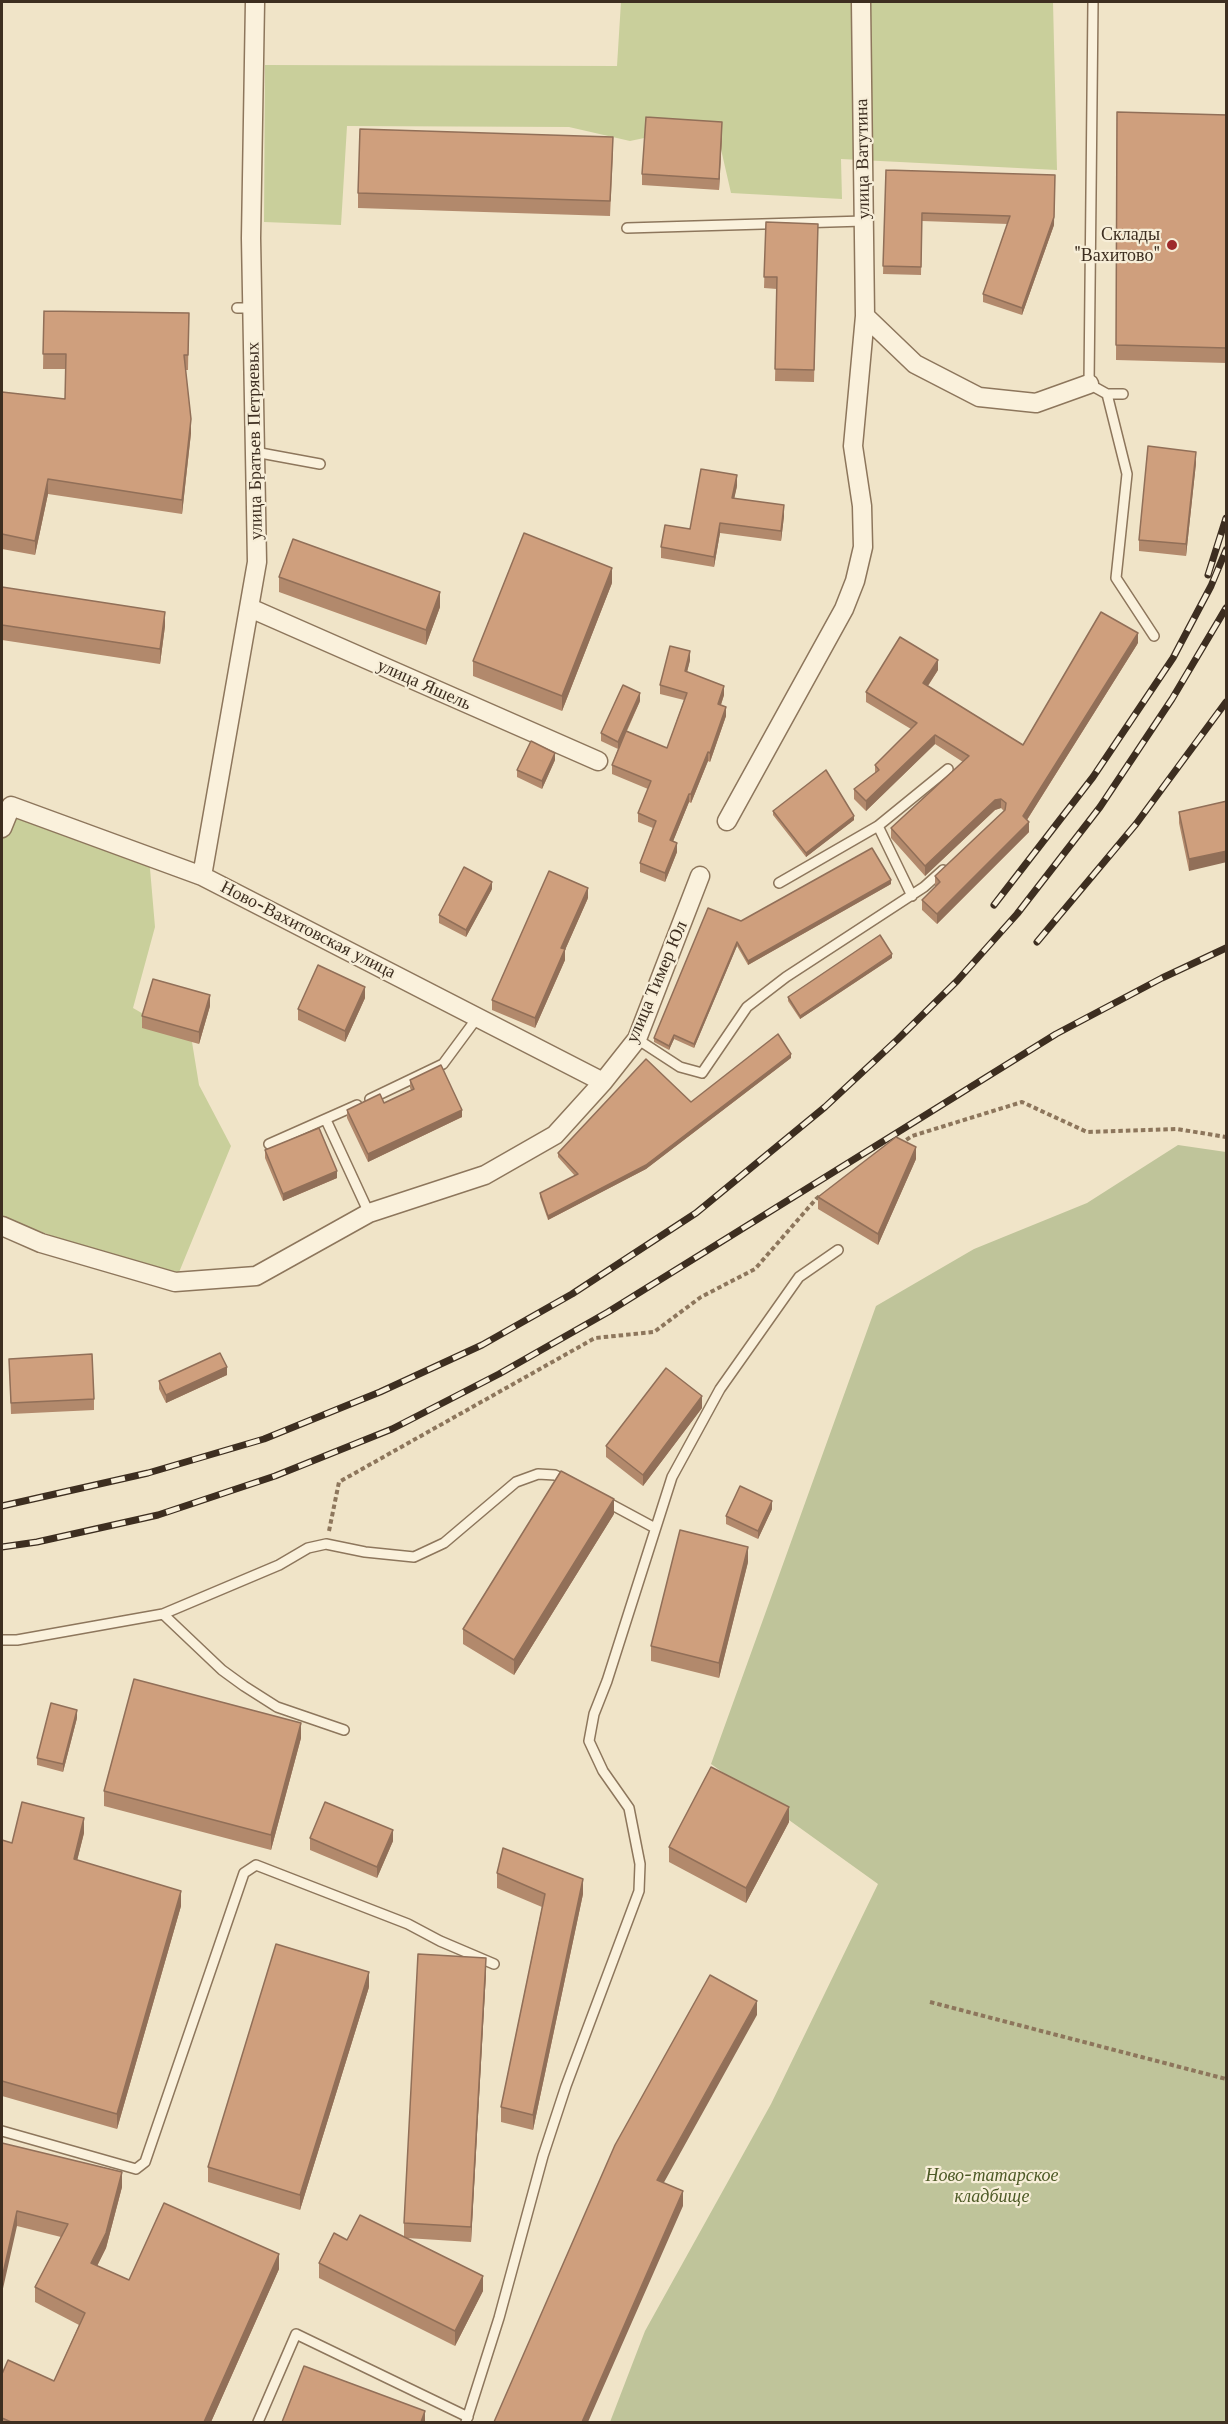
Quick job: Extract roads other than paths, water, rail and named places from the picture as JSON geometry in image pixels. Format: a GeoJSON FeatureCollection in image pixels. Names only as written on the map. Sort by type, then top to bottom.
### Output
{"type":"FeatureCollection","features":[{"type":"Feature","properties":{"kind":"street","name":"улица Братьев Петряевых"},"geometry":{"type":"LineString","coordinates":[[202,876],[257,562],[255,452],[245,308],[251,238],[255,2]]}},
{"type":"Feature","properties":{"kind":"street","name":"улица Ватутина"},"geometry":{"type":"LineString","coordinates":[[727,821],[844,609],[855,581],[863,547],[862,506],[853,446],[865,316],[861,2]]}},
{"type":"Feature","properties":{"kind":"street"},"geometry":{"type":"LineString","coordinates":[[865,316],[915,364],[979,398],[1036,403],[1089,384]]}},
{"type":"Feature","properties":{"kind":"street","name":"улица Яшель"},"geometry":{"type":"LineString","coordinates":[[250,608],[598,761]]}},
{"type":"Feature","properties":{"kind":"street"},"geometry":{"type":"LineString","coordinates":[[2,828],[6,804]]}},
{"type":"Feature","properties":{"kind":"street","name":"Ново-Вахитовская улица"},"geometry":{"type":"LineString","coordinates":[[6,804],[202,876],[603,1082]]}},
{"type":"Feature","properties":{"kind":"street","name":"улица Тимер Юл"},"geometry":{"type":"LineString","coordinates":[[2,1226],[42,1243],[175,1282],[256,1275],[369,1213],[485,1175],[555,1135],[603,1082],[637,1039],[700,876]]}},
{"type":"Feature","properties":{"kind":"lane"},"geometry":{"type":"LineString","coordinates":[[1093,2],[1089,384],[1107,394],[1123,394]]}},
{"type":"Feature","properties":{"kind":"lane"},"geometry":{"type":"LineString","coordinates":[[627,228],[864,221]]}},
{"type":"Feature","properties":{"kind":"lane"},"geometry":{"type":"LineString","coordinates":[[1107,394],[1127,474],[1116,578],[1154,636]]}},
{"type":"Feature","properties":{"kind":"lane"},"geometry":{"type":"LineString","coordinates":[[255,452],[320,464]]}},
{"type":"Feature","properties":{"kind":"lane"},"geometry":{"type":"LineString","coordinates":[[779,883],[878,826],[948,769]]}},
{"type":"Feature","properties":{"kind":"lane"},"geometry":{"type":"LineString","coordinates":[[878,826],[912,896]]}},
{"type":"Feature","properties":{"kind":"lane"},"geometry":{"type":"LineString","coordinates":[[637,1039],[680,1067],[702,1073],[747,1007],[786,977],[912,896],[950,863]]}},
{"type":"Feature","properties":{"kind":"lane"},"geometry":{"type":"LineString","coordinates":[[269,1144],[326,1120],[444,1064],[477,1018]]}},
{"type":"Feature","properties":{"kind":"lane"},"geometry":{"type":"LineString","coordinates":[[326,1120],[369,1213]]}},
{"type":"Feature","properties":{"kind":"lane"},"geometry":{"type":"LineString","coordinates":[[258,2422],[296,2334],[467,2420],[499,2318],[553,2126],[594,2008],[639,1891],[640,1864],[629,1808],[603,1771],[590,1741],[594,1714],[607,1681],[672,1477],[720,1389],[799,1277],[838,1250]]}},
{"type":"Feature","properties":{"kind":"lane"},"geometry":{"type":"LineString","coordinates":[[2,1640],[17,1640],[163,1614],[279,1564],[308,1548],[326,1544],[365,1552],[414,1557],[444,1543],[516,1482],[537,1474],[555,1475],[575,1486]]}},
{"type":"Feature","properties":{"kind":"lane"},"geometry":{"type":"LineString","coordinates":[[595,1496],[655,1528]]}},
{"type":"Feature","properties":{"kind":"lane"},"geometry":{"type":"LineString","coordinates":[[163,1614],[214,1663],[244,1686],[277,1707],[344,1730]]}},
{"type":"Feature","properties":{"kind":"lane"},"geometry":{"type":"LineString","coordinates":[[2,2131],[136,2169],[145,2162],[244,1873],[256,1864],[408,1924],[440,1941],[494,1964]]}},
{"type":"Feature","properties":{"kind":"railway"},"geometry":{"type":"LineString","coordinates":[[1208,575],[1226,518]]}},
{"type":"Feature","properties":{"kind":"railway"},"geometry":{"type":"LineString","coordinates":[[994,905],[1093,777],[1173,658],[1211,586],[1226,550]]}},
{"type":"Feature","properties":{"kind":"railway"},"geometry":{"type":"LineString","coordinates":[[2,1506],[148,1473],[264,1439],[380,1392],[482,1345],[572,1294],[696,1213],[825,1107],[957,981],[1017,914],[1100,807],[1172,699],[1226,608]]}},
{"type":"Feature","properties":{"kind":"railway"},"geometry":{"type":"LineString","coordinates":[[1037,942],[1136,824],[1226,702]]}},
{"type":"Feature","properties":{"kind":"railway"},"geometry":{"type":"LineString","coordinates":[[2,1547],[37,1542],[158,1515],[275,1476],[392,1429],[499,1374],[608,1312],[1056,1034],[1162,978],[1226,948]]}},
{"type":"Feature","properties":{"kind":"place","name":"Склады \"Вахитово\""},"geometry":{"type":"Point","coordinates":[1172,245]}},
{"type":"Feature","properties":{"kind":"park label","name":"Ново-татарское кладбище"},"geometry":{"type":"Point","coordinates":[992,2186]}}]}
